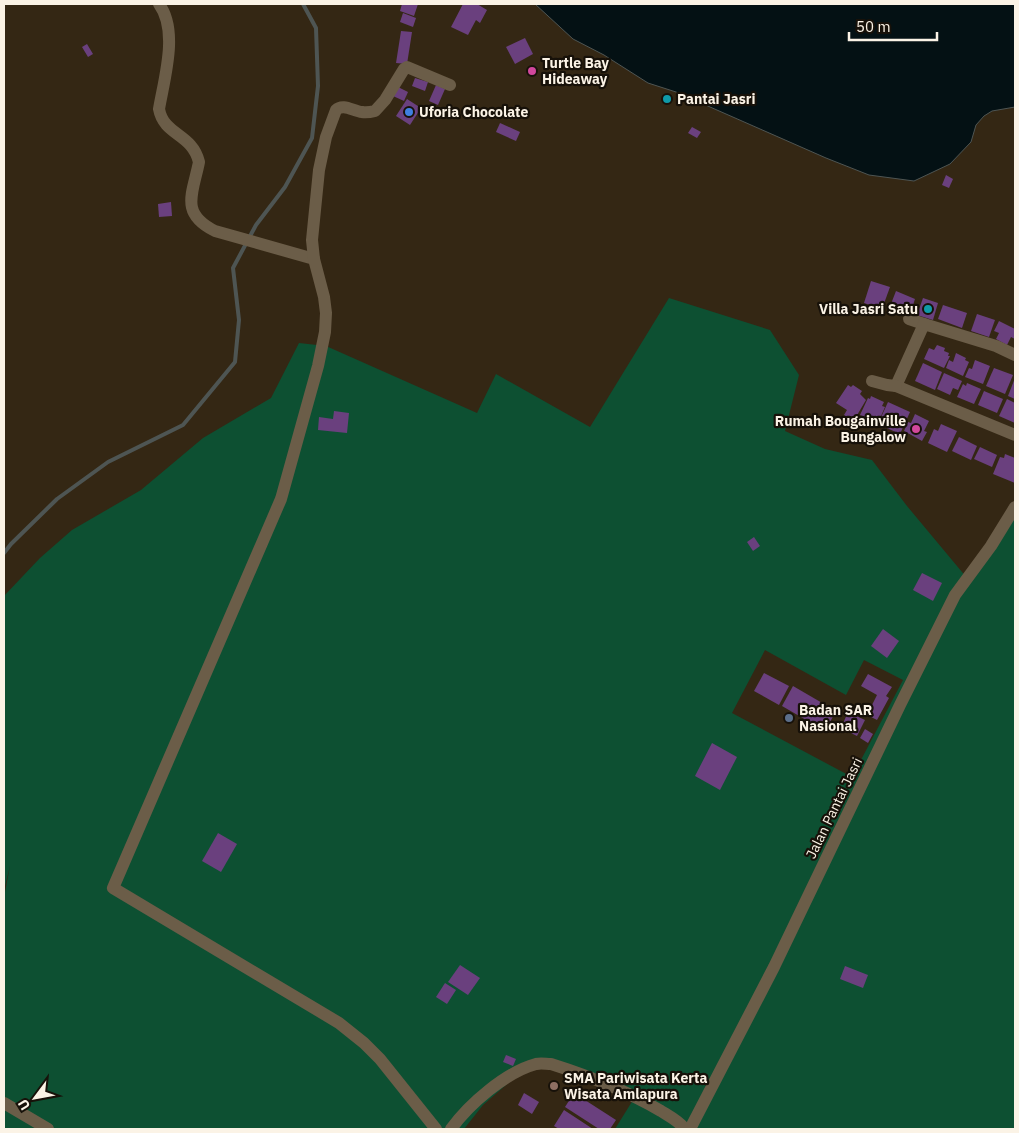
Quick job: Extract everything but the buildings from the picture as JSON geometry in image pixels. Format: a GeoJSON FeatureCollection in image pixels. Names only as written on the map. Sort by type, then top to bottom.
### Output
{"type":"FeatureCollection","features":[{"type":"Feature","properties":{"kind":"street"},"geometry":{"type":"LineString","coordinates":[[159,4],[169,34],[169,52],[159,109],[161,118],[168,127],[189,142],[198,156],[199,162],[190,199],[194,214],[207,227],[225,234],[314,259]]}},
{"type":"Feature","properties":{"kind":"street"},"geometry":{"type":"LineString","coordinates":[[436,1129],[380,1059],[339,1023],[113,888],[281,499],[318,366],[325,332],[326,313],[324,297],[314,259],[312,240],[319,170],[326,137],[336,110],[339,107],[343,107],[362,112],[375,111],[385,100],[406,67],[450,85]]}},
{"type":"Feature","properties":{"kind":"street"},"geometry":{"type":"LineString","coordinates":[[909,319],[996,346],[1015,355]]}},
{"type":"Feature","properties":{"kind":"street"},"geometry":{"type":"LineString","coordinates":[[896,386],[924,324]]}},
{"type":"Feature","properties":{"kind":"street"},"geometry":{"type":"LineString","coordinates":[[872,381],[887,386],[896,386],[1015,435]]}},
{"type":"Feature","properties":{"kind":"street","name":"Jalan Pantai Jasri"},"geometry":{"type":"LineString","coordinates":[[690,1129],[774,967],[955,595],[991,546],[1015,507]]}},
{"type":"Feature","properties":{"kind":"street"},"geometry":{"type":"LineString","coordinates":[[451,1129],[502,1081],[519,1071],[538,1064],[551,1064],[631,1095],[667,1115],[685,1129]]}},
{"type":"Feature","properties":{"kind":"street"},"geometry":{"type":"LineString","coordinates":[[4,1103],[48,1129]]}},
{"type":"Feature","properties":{"kind":"green space"},"geometry":{"type":"Polygon","coordinates":[[[669,298],[770,330],[799,375],[785,431],[825,449],[872,460],[907,506],[967,578],[1015,506],[1015,1129],[615,1129],[633,1100],[547,1064],[523,1070],[483,1105],[464,1129],[4,1129],[4,897],[10,866],[4,890],[4,596],[40,558],[72,530],[141,490],[203,438],[271,398],[299,343],[326,346],[477,413],[496,374],[590,427],[669,298]],[[765,650],[732,713],[852,777],[903,680],[864,660],[846,695],[765,650]]]}},
{"type":"Feature","properties":{"kind":"shaded area"},"geometry":{"type":"Polygon","coordinates":[[[535,4],[1015,4],[1015,107],[992,111],[984,116],[976,125],[971,142],[950,164],[914,181],[869,175],[676,92],[648,83],[604,55],[573,39],[535,4]]]}},
{"type":"Feature","properties":{"kind":"waterway"},"geometry":{"type":"LineString","coordinates":[[4,553],[57,499],[108,462],[183,425],[235,362],[239,320],[233,268],[256,225],[285,187],[312,138],[318,86],[316,28],[303,4]]}},
{"type":"Feature","properties":{"kind":"place","name":"Turtle Bay Hideaway"},"geometry":{"type":"Point","coordinates":[532,71]}},
{"type":"Feature","properties":{"kind":"place","name":"Pantai Jasri"},"geometry":{"type":"Point","coordinates":[667,99]}},
{"type":"Feature","properties":{"kind":"place","name":"Uforia Chocolate"},"geometry":{"type":"Point","coordinates":[409,112]}},
{"type":"Feature","properties":{"kind":"place","name":"Villa Jasri Satu"},"geometry":{"type":"Point","coordinates":[928,309]}},
{"type":"Feature","properties":{"kind":"place","name":"Rumah Bougainville Bungalow"},"geometry":{"type":"Point","coordinates":[916,429]}},
{"type":"Feature","properties":{"kind":"place","name":"Badan SAR Nasional"},"geometry":{"type":"Point","coordinates":[789,718]}},
{"type":"Feature","properties":{"kind":"place","name":"SMA Pariwisata Kerta Wisata Amlapura"},"geometry":{"type":"Point","coordinates":[554,1086]}}]}
